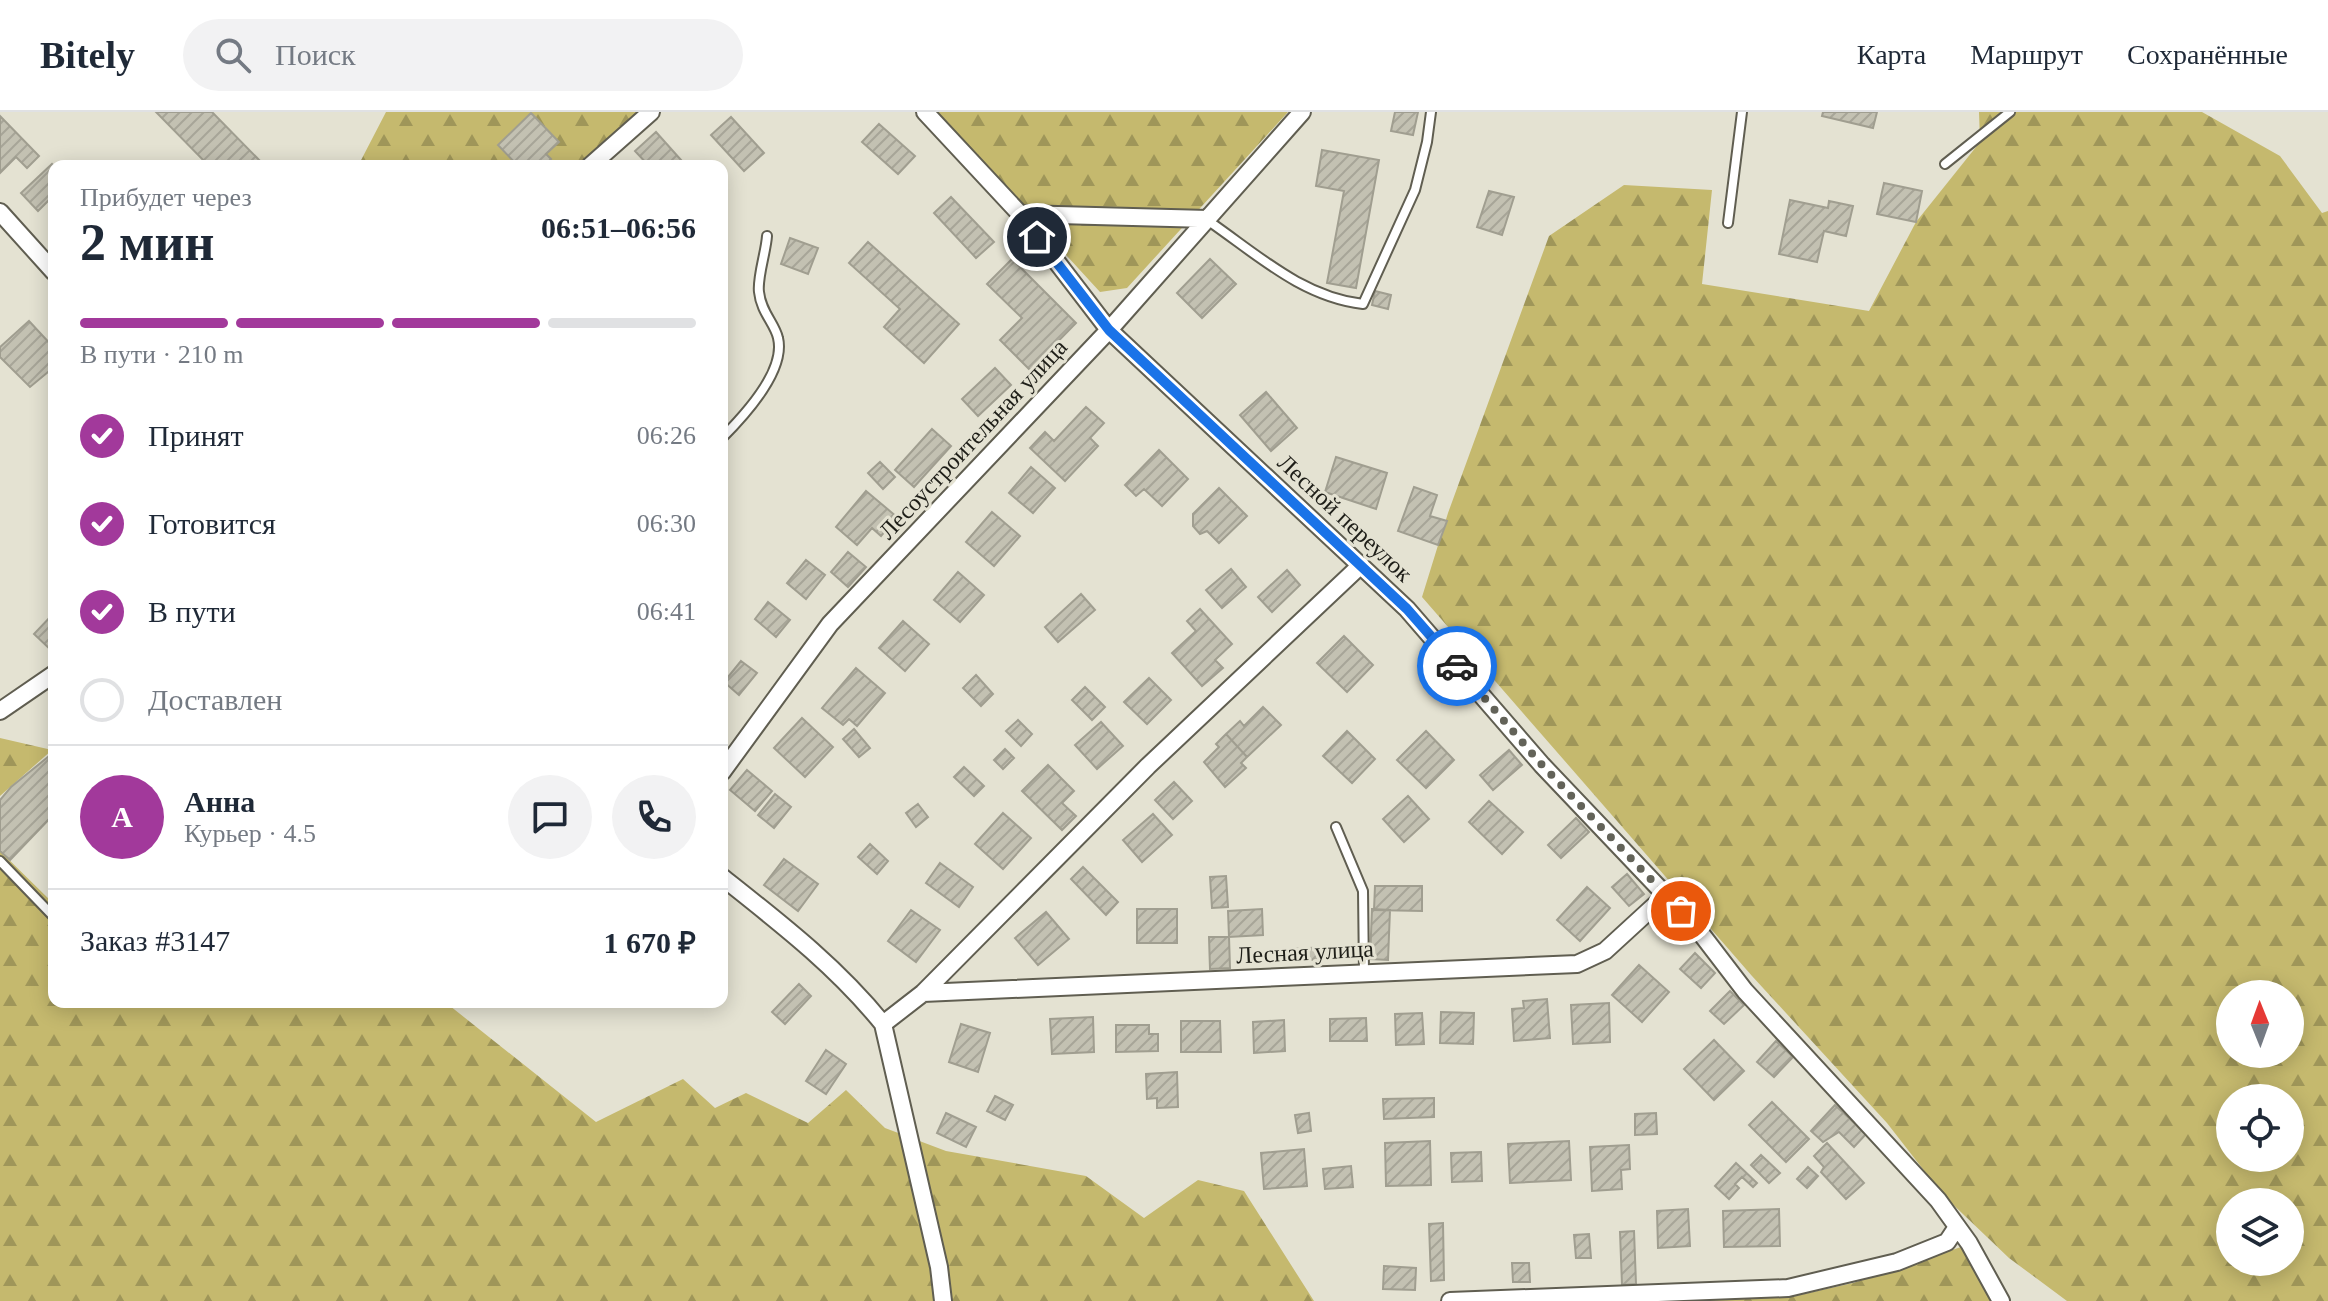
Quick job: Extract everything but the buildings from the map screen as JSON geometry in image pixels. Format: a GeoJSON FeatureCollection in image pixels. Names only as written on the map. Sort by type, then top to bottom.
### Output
{"type":"FeatureCollection","features":[{"type":"Feature","properties":{"kind":"street"},"geometry":{"type":"LineString","coordinates":[[597,160],[651,112]]}},
{"type":"Feature","properties":{"kind":"street","name":"Лесной переулок"},"geometry":{"type":"LineString","coordinates":[[925,112],[1020,214],[1109,330],[1407,609],[1542,765],[1696,927],[1745,991],[1938,1200],[1969,1243],[2001,1301]]}},
{"type":"Feature","properties":{"kind":"street","name":"Лесоустроительная улица"},"geometry":{"type":"LineString","coordinates":[[728,764],[830,624],[1109,330],[1209,221],[1302,112]]}},
{"type":"Feature","properties":{"kind":"street"},"geometry":{"type":"LineString","coordinates":[[0,212],[48,265]]}},
{"type":"Feature","properties":{"kind":"street"},"geometry":{"type":"LineString","coordinates":[[1020,214],[1209,221]]}},
{"type":"Feature","properties":{"kind":"street"},"geometry":{"type":"LineString","coordinates":[[883,1024],[923,993],[1148,766],[1361,565]]}},
{"type":"Feature","properties":{"kind":"street"},"geometry":{"type":"LineString","coordinates":[[0,711],[48,678]]}},
{"type":"Feature","properties":{"kind":"street"},"geometry":{"type":"LineString","coordinates":[[728,882],[816,952],[859,994],[883,1024],[939,1267],[943,1301]]}},
{"type":"Feature","properties":{"kind":"street","name":"Лесная улица"},"geometry":{"type":"LineString","coordinates":[[923,993],[1577,964],[1605,951],[1665,896]]}},
{"type":"Feature","properties":{"kind":"street"},"geometry":{"type":"LineString","coordinates":[[1450,1301],[1788,1288],[1897,1262],[1947,1242],[1957,1227]]}},
{"type":"Feature","properties":{"kind":"lane"},"geometry":{"type":"LineString","coordinates":[[1209,221],[1301,286],[1337,301],[1363,304],[1415,190],[1431,112]]}},
{"type":"Feature","properties":{"kind":"lane"},"geometry":{"type":"LineString","coordinates":[[1728,223],[1742,112]]}},
{"type":"Feature","properties":{"kind":"lane"},"geometry":{"type":"LineString","coordinates":[[1945,164],[2010,112]]}},
{"type":"Feature","properties":{"kind":"lane"},"geometry":{"type":"LineString","coordinates":[[728,432],[742,418],[776,367],[778,338],[765,314],[758,289],[767,236]]}},
{"type":"Feature","properties":{"kind":"lane"},"geometry":{"type":"LineString","coordinates":[[1336,827],[1363,891],[1364,973]]}},
{"type":"Feature","properties":{"kind":"lane"},"geometry":{"type":"LineString","coordinates":[[0,861],[48,911]]}},
{"type":"Feature","properties":{"kind":"green space"},"geometry":{"type":"Polygon","coordinates":[[[386,112],[651,112],[597,160],[361,160],[386,112]]]}},
{"type":"Feature","properties":{"kind":"green space"},"geometry":{"type":"Polygon","coordinates":[[[935,112],[1288,112],[1127,288],[1100,292],[935,112]]]}},
{"type":"Feature","properties":{"kind":"green space"},"geometry":{"type":"Polygon","coordinates":[[[1979,112],[2202,112],[2280,156],[2322,213],[2328,211],[2328,1301],[2067,1301],[2009,1258],[1943,1195],[1887,1123],[1752,976],[1422,597],[1448,513],[1549,236],[1624,185],[1712,190],[1702,284],[1869,311],[1916,222],[1980,142],[1979,112]]]}},
{"type":"Feature","properties":{"kind":"green space"},"geometry":{"type":"Polygon","coordinates":[[[0,738],[48,749],[48,754],[0,796],[0,738]]]}},
{"type":"Feature","properties":{"kind":"green space"},"geometry":{"type":"Polygon","coordinates":[[[0,851],[48,898],[48,1008],[453,1008],[596,1122],[683,1079],[715,1108],[746,1093],[808,1123],[846,1090],[885,1128],[946,1151],[1086,1176],[1144,1218],[1198,1180],[1244,1191],[1314,1301],[0,1301],[0,851]]]}},
{"type":"Feature","properties":{"kind":"green space"},"geometry":{"type":"Polygon","coordinates":[[[1964,1246],[1992,1301],[1521,1301],[1730,1291],[1786,1298],[1853,1283],[1964,1246]]]}},
{"type":"Feature","properties":{"kind":"way so far"},"geometry":{"type":"LineString","coordinates":[[1457,666],[1542,765],[1681,911]]}},
{"type":"Feature","properties":{"kind":"route"},"geometry":{"type":"LineString","coordinates":[[1037,237],[1109,330],[1407,609],[1457,666]]}}]}
